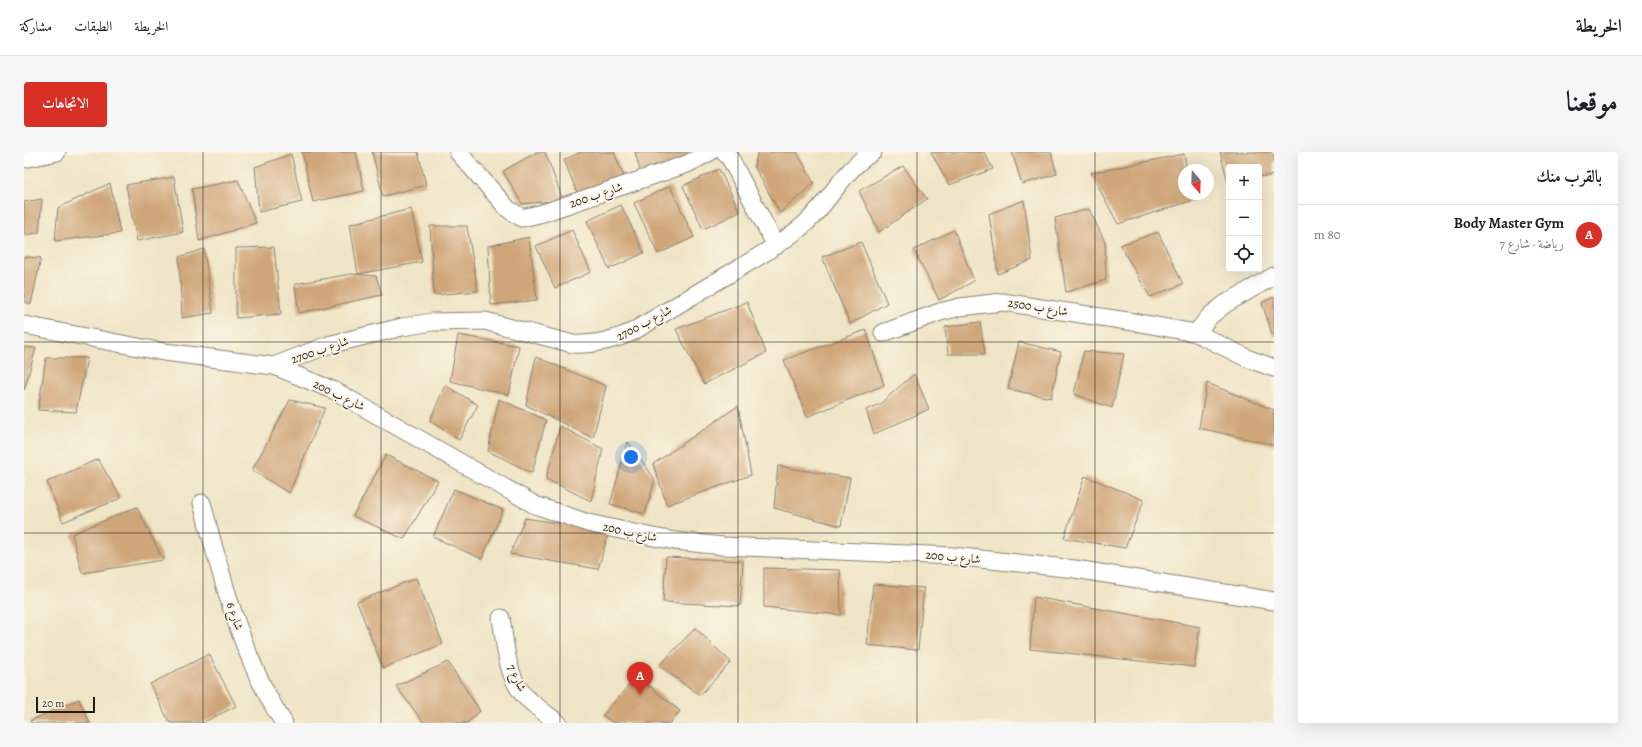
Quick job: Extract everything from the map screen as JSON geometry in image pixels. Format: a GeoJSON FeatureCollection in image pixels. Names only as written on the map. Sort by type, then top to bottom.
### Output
{"type":"FeatureCollection","features":[{"type":"Feature","properties":{"kind":"street"},"geometry":{"type":"LineString","coordinates":[[24,159],[57,152]]}},
{"type":"Feature","properties":{"kind":"street","name":"شارع ب 200"},"geometry":{"type":"LineString","coordinates":[[458,152],[508,210],[522,218],[544,213],[687,164],[710,152]]}},
{"type":"Feature","properties":{"kind":"street"},"geometry":{"type":"LineString","coordinates":[[724,152],[730,158],[776,246]]}},
{"type":"Feature","properties":{"kind":"street","name":"شارع ب 2700"},"geometry":{"type":"LineString","coordinates":[[274,366],[328,345],[402,327],[432,322],[485,321],[573,344],[602,343],[616,339],[632,332],[776,246],[801,228],[815,215],[841,180],[857,164],[873,152]]}},
{"type":"Feature","properties":{"kind":"street"},"geometry":{"type":"LineString","coordinates":[[1196,333],[1210,316],[1224,304],[1274,276]]}},
{"type":"Feature","properties":{"kind":"street","name":"شارع ب 2500"},"geometry":{"type":"LineString","coordinates":[[883,332],[940,312],[1002,302],[1196,333],[1249,359],[1274,368]]}},
{"type":"Feature","properties":{"kind":"street","name":"شارع ب 200"},"geometry":{"type":"LineString","coordinates":[[24,325],[164,352],[274,366],[335,390],[535,505],[588,523],[674,541],[723,546],[953,556],[1068,568],[1274,601]]}},
{"type":"Feature","properties":{"kind":"street","name":"شارع 6"},"geometry":{"type":"LineString","coordinates":[[202,503],[219,565],[253,665],[271,703],[284,723]]}},
{"type":"Feature","properties":{"kind":"street","name":"شارع 7"},"geometry":{"type":"LineString","coordinates":[[501,618],[507,656],[513,674],[522,693],[558,723]]}},
{"type":"Feature","properties":{"kind":"building"},"geometry":{"type":"Polygon","coordinates":[[[302,152],[356,152],[364,191],[313,202],[302,152]]]}},
{"type":"Feature","properties":{"kind":"building"},"geometry":{"type":"Polygon","coordinates":[[[372,152],[418,152],[426,185],[383,196],[372,152]]]}},
{"type":"Feature","properties":{"kind":"building"},"geometry":{"type":"Polygon","coordinates":[[[537,152],[545,152],[563,200],[522,204],[503,171],[537,152]]]}},
{"type":"Feature","properties":{"kind":"building"},"geometry":{"type":"Polygon","coordinates":[[[581,152],[614,152],[624,177],[579,197],[564,160],[581,152]]]}},
{"type":"Feature","properties":{"kind":"building"},"geometry":{"type":"Polygon","coordinates":[[[635,152],[687,152],[688,159],[641,174],[635,152]]]}},
{"type":"Feature","properties":{"kind":"building"},"geometry":{"type":"Polygon","coordinates":[[[758,152],[797,152],[814,183],[780,213],[754,166],[758,152]]]}},
{"type":"Feature","properties":{"kind":"building"},"geometry":{"type":"Polygon","coordinates":[[[931,152],[984,152],[993,169],[949,185],[931,152]]]}},
{"type":"Feature","properties":{"kind":"building"},"geometry":{"type":"Polygon","coordinates":[[[1012,152],[1051,152],[1057,174],[1022,184],[1012,152]]]}},
{"type":"Feature","properties":{"kind":"building"},"geometry":{"type":"Polygon","coordinates":[[[1220,152],[1274,152],[1274,175],[1262,177],[1262,164],[1226,164],[1226,174],[1220,152]]]}},
{"type":"Feature","properties":{"kind":"building"},"geometry":{"type":"Polygon","coordinates":[[[291,154],[302,202],[259,212],[255,167],[291,154]]]}},
{"type":"Feature","properties":{"kind":"building"},"geometry":{"type":"Polygon","coordinates":[[[1184,154],[1186,164],[1178,164],[1178,200],[1194,200],[1118,224],[1091,173],[1184,154]]]}},
{"type":"Feature","properties":{"kind":"building"},"geometry":{"type":"Polygon","coordinates":[[[903,166],[927,199],[879,232],[859,191],[903,166]]]}},
{"type":"Feature","properties":{"kind":"building"},"geometry":{"type":"Polygon","coordinates":[[[719,169],[740,212],[703,229],[683,186],[719,169]]]}},
{"type":"Feature","properties":{"kind":"building"},"geometry":{"type":"Polygon","coordinates":[[[174,177],[183,232],[137,241],[126,185],[174,177]]]}},
{"type":"Feature","properties":{"kind":"building"},"geometry":{"type":"Polygon","coordinates":[[[238,180],[256,223],[199,241],[192,189],[238,180]]]}},
{"type":"Feature","properties":{"kind":"building"},"geometry":{"type":"Polygon","coordinates":[[[110,183],[120,233],[55,241],[58,208],[110,183]]]}},
{"type":"Feature","properties":{"kind":"building"},"geometry":{"type":"Polygon","coordinates":[[[670,186],[694,237],[658,254],[634,203],[670,186]]]}},
{"type":"Feature","properties":{"kind":"building"},"geometry":{"type":"Polygon","coordinates":[[[42,199],[39,232],[24,236],[24,202],[42,199]]]}},
{"type":"Feature","properties":{"kind":"building"},"geometry":{"type":"Polygon","coordinates":[[[1024,200],[1032,260],[998,274],[989,214],[1024,200]]]}},
{"type":"Feature","properties":{"kind":"building"},"geometry":{"type":"Polygon","coordinates":[[[621,205],[644,253],[609,269],[587,221],[621,205]]]}},
{"type":"Feature","properties":{"kind":"building"},"geometry":{"type":"Polygon","coordinates":[[[411,209],[422,262],[358,274],[350,224],[411,209]]]}},
{"type":"Feature","properties":{"kind":"building"},"geometry":{"type":"Polygon","coordinates":[[[1089,209],[1105,242],[1106,280],[1066,292],[1055,218],[1089,209]]]}},
{"type":"Feature","properties":{"kind":"building"},"geometry":{"type":"Polygon","coordinates":[[[430,226],[467,226],[478,291],[434,295],[430,226]]]}},
{"type":"Feature","properties":{"kind":"building"},"geometry":{"type":"Polygon","coordinates":[[[572,230],[591,272],[555,288],[536,246],[572,230]]]}},
{"type":"Feature","properties":{"kind":"building"},"geometry":{"type":"Polygon","coordinates":[[[954,230],[974,281],[939,300],[914,250],[954,230]]]}},
{"type":"Feature","properties":{"kind":"building"},"geometry":{"type":"Polygon","coordinates":[[[1158,232],[1183,284],[1150,297],[1120,245],[1158,232]]]}},
{"type":"Feature","properties":{"kind":"building"},"geometry":{"type":"Polygon","coordinates":[[[529,237],[537,300],[491,305],[488,246],[529,237]]]}},
{"type":"Feature","properties":{"kind":"building"},"geometry":{"type":"Polygon","coordinates":[[[861,242],[887,303],[850,324],[822,257],[861,242]]]}},
{"type":"Feature","properties":{"kind":"building"},"geometry":{"type":"Polygon","coordinates":[[[274,247],[281,314],[236,318],[236,248],[274,247]]]}},
{"type":"Feature","properties":{"kind":"building"},"geometry":{"type":"Polygon","coordinates":[[[204,249],[213,313],[182,318],[179,257],[204,249]]]}},
{"type":"Feature","properties":{"kind":"building"},"geometry":{"type":"Polygon","coordinates":[[[24,257],[41,258],[31,304],[24,302],[24,257]]]}},
{"type":"Feature","properties":{"kind":"building"},"geometry":{"type":"Polygon","coordinates":[[[351,274],[376,276],[382,295],[299,313],[295,284],[351,274]]]}},
{"type":"Feature","properties":{"kind":"building"},"geometry":{"type":"Polygon","coordinates":[[[1274,297],[1274,340],[1262,303],[1274,297]]]}},
{"type":"Feature","properties":{"kind":"building"},"geometry":{"type":"Polygon","coordinates":[[[747,302],[766,353],[704,384],[676,329],[747,302]]]}},
{"type":"Feature","properties":{"kind":"building"},"geometry":{"type":"Polygon","coordinates":[[[980,322],[985,354],[948,354],[945,327],[980,322]]]}},
{"type":"Feature","properties":{"kind":"building"},"geometry":{"type":"Polygon","coordinates":[[[866,330],[884,385],[807,417],[784,360],[866,330]]]}},
{"type":"Feature","properties":{"kind":"building"},"geometry":{"type":"Polygon","coordinates":[[[458,335],[519,346],[509,395],[450,381],[458,335]]]}},
{"type":"Feature","properties":{"kind":"building"},"geometry":{"type":"Polygon","coordinates":[[[1019,342],[1061,352],[1051,398],[1008,389],[1019,342]]]}},
{"type":"Feature","properties":{"kind":"building"},"geometry":{"type":"Polygon","coordinates":[[[24,347],[36,348],[24,390],[24,347]]]}},
{"type":"Feature","properties":{"kind":"building"},"geometry":{"type":"Polygon","coordinates":[[[1084,351],[1124,354],[1112,408],[1074,394],[1084,351]]]}},
{"type":"Feature","properties":{"kind":"building"},"geometry":{"type":"Polygon","coordinates":[[[536,357],[606,386],[593,438],[526,405],[536,357]]]}},
{"type":"Feature","properties":{"kind":"building"},"geometry":{"type":"Polygon","coordinates":[[[46,358],[87,358],[76,412],[38,410],[46,358]]]}},
{"type":"Feature","properties":{"kind":"building"},"geometry":{"type":"Polygon","coordinates":[[[914,374],[929,409],[874,434],[866,410],[880,404],[914,374]]]}},
{"type":"Feature","properties":{"kind":"building"},"geometry":{"type":"Polygon","coordinates":[[[1207,383],[1274,410],[1274,445],[1199,428],[1207,383]]]}},
{"type":"Feature","properties":{"kind":"building"},"geometry":{"type":"Polygon","coordinates":[[[445,385],[478,405],[459,440],[430,421],[445,385]]]}},
{"type":"Feature","properties":{"kind":"building"},"geometry":{"type":"Polygon","coordinates":[[[499,399],[546,420],[532,473],[488,451],[499,399]]]}},
{"type":"Feature","properties":{"kind":"building"},"geometry":{"type":"Polygon","coordinates":[[[290,400],[325,408],[289,493],[252,470],[290,400]]]}},
{"type":"Feature","properties":{"kind":"building"},"geometry":{"type":"Polygon","coordinates":[[[738,406],[751,475],[667,505],[653,464],[738,406]]]}},
{"type":"Feature","properties":{"kind":"building"},"geometry":{"type":"Polygon","coordinates":[[[560,426],[603,449],[591,501],[546,479],[560,426]]]}},
{"type":"Feature","properties":{"kind":"building"},"geometry":{"type":"Polygon","coordinates":[[[628,442],[655,479],[645,514],[610,504],[628,442]]]}},
{"type":"Feature","properties":{"kind":"building"},"geometry":{"type":"Polygon","coordinates":[[[386,455],[438,481],[404,539],[353,516],[386,455]]]}},
{"type":"Feature","properties":{"kind":"building"},"geometry":{"type":"Polygon","coordinates":[[[98,459],[121,498],[63,522],[47,482],[98,459]]]}},
{"type":"Feature","properties":{"kind":"building"},"geometry":{"type":"Polygon","coordinates":[[[778,466],[850,478],[841,526],[774,508],[778,466]]]}},
{"type":"Feature","properties":{"kind":"building"},"geometry":{"type":"Polygon","coordinates":[[[1085,476],[1144,500],[1125,548],[1064,538],[1085,476]]]}},
{"type":"Feature","properties":{"kind":"building"},"geometry":{"type":"Polygon","coordinates":[[[454,489],[503,510],[482,559],[433,537],[454,489]]]}},
{"type":"Feature","properties":{"kind":"building"},"geometry":{"type":"Polygon","coordinates":[[[137,507],[163,560],[82,573],[72,534],[137,507]]]}},
{"type":"Feature","properties":{"kind":"building"},"geometry":{"type":"Polygon","coordinates":[[[525,518],[609,531],[598,569],[510,554],[525,518]]]}},
{"type":"Feature","properties":{"kind":"building"},"geometry":{"type":"Polygon","coordinates":[[[666,557],[743,561],[740,606],[663,602],[666,557]]]}},
{"type":"Feature","properties":{"kind":"building"},"geometry":{"type":"Polygon","coordinates":[[[764,568],[840,570],[841,615],[764,607],[764,568]]]}},
{"type":"Feature","properties":{"kind":"building"},"geometry":{"type":"Polygon","coordinates":[[[416,578],[443,644],[383,668],[357,602],[416,578]]]}},
{"type":"Feature","properties":{"kind":"building"},"geometry":{"type":"Polygon","coordinates":[[[873,584],[924,588],[918,650],[867,645],[873,584]]]}},
{"type":"Feature","properties":{"kind":"building"},"geometry":{"type":"Polygon","coordinates":[[[1034,597],[1200,627],[1194,667],[1030,649],[1034,597]]]}},
{"type":"Feature","properties":{"kind":"building"},"geometry":{"type":"Polygon","coordinates":[[[695,628],[731,662],[700,695],[659,666],[695,628]]]}},
{"type":"Feature","properties":{"kind":"building"},"geometry":{"type":"Polygon","coordinates":[[[209,654],[236,706],[202,723],[170,723],[150,684],[209,654]]]}},
{"type":"Feature","properties":{"kind":"building"},"geometry":{"type":"Polygon","coordinates":[[[448,662],[480,711],[467,723],[424,723],[396,686],[448,662]]]}},
{"type":"Feature","properties":{"kind":"building"},"geometry":{"type":"Polygon","coordinates":[[[637,676],[680,711],[670,723],[613,723],[603,715],[637,676]]]}},
{"type":"Feature","properties":{"kind":"building"},"geometry":{"type":"Polygon","coordinates":[[[79,699],[90,723],[31,723],[30,721],[79,699]]]}},
{"type":"Feature","properties":{"kind":"place","name":"Body Master Gym"},"geometry":{"type":"Point","coordinates":[640,695]}}]}
